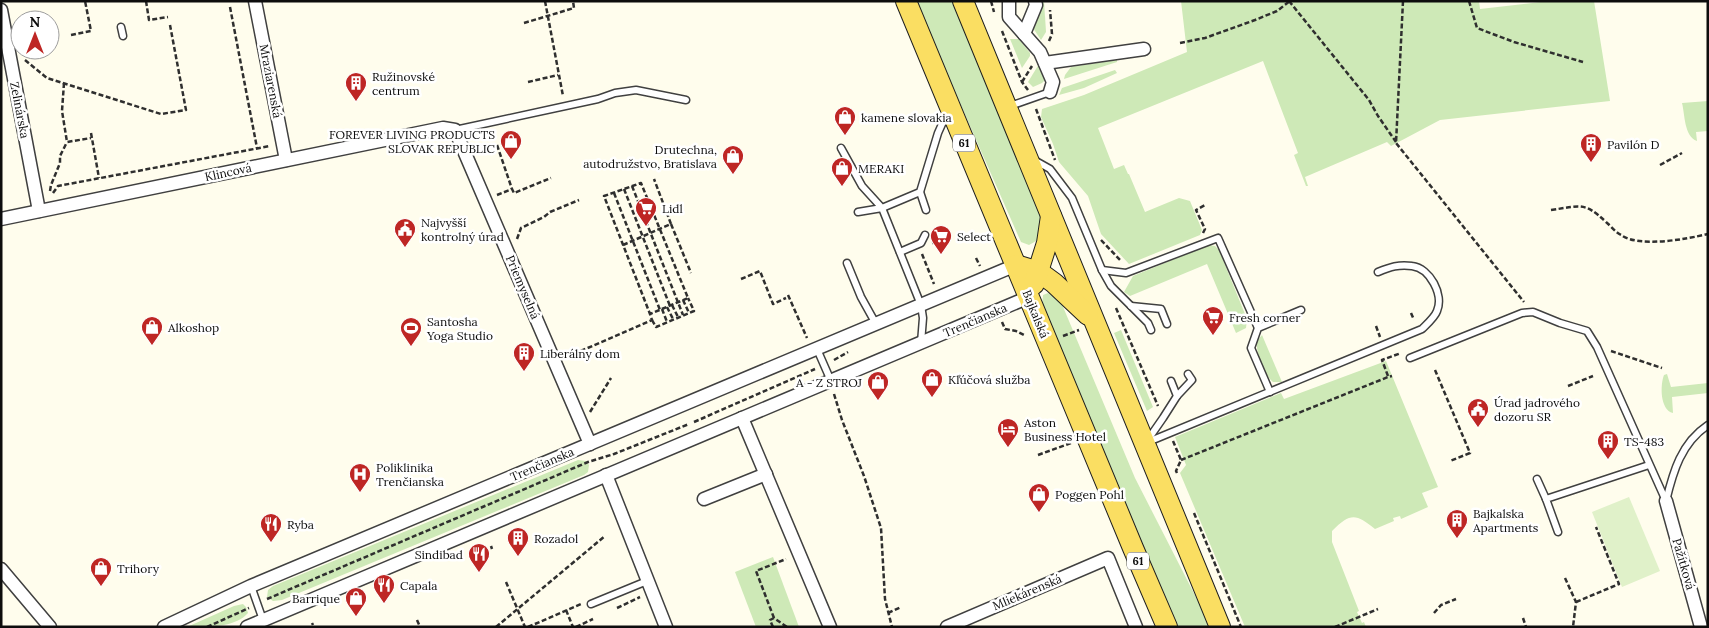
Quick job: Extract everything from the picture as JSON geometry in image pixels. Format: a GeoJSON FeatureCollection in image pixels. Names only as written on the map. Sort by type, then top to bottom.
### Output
{"type":"FeatureCollection","features":[{"type":"Feature","properties":{"kind":"main road"},"geometry":{"type":"LineString","coordinates":[[895,1],[914,20]]}},
{"type":"Feature","properties":{"kind":"main road","name":"Bajkalská"},"geometry":{"type":"LineString","coordinates":[[906,1],[1132,548],[1168,627]]}},
{"type":"Feature","properties":{"kind":"main road"},"geometry":{"type":"LineString","coordinates":[[965,4],[1220,627]]}},
{"type":"Feature","properties":{"kind":"main road"},"geometry":{"type":"LineString","coordinates":[[1029,297],[1039,272],[1047,243],[1051,216]]}},
{"type":"Feature","properties":{"kind":"main road"},"geometry":{"type":"LineString","coordinates":[[1016,265],[1039,272],[1067,294],[1096,324]]}},
{"type":"Feature","properties":{"kind":"street","name":"Mraziarenská"},"geometry":{"type":"LineString","coordinates":[[255,1],[286,160]]}},
{"type":"Feature","properties":{"kind":"street"},"geometry":{"type":"LineString","coordinates":[[1009,1],[1009,17],[1040,52],[1045,63],[1053,82],[1050,92]]}},
{"type":"Feature","properties":{"kind":"street"},"geometry":{"type":"LineString","coordinates":[[1024,34],[1036,4],[1035,1]]}},
{"type":"Feature","properties":{"kind":"street","name":"Zelinárska"},"geometry":{"type":"LineString","coordinates":[[1,10],[40,211]]}},
{"type":"Feature","properties":{"kind":"street"},"geometry":{"type":"LineString","coordinates":[[1045,63],[1144,49]]}},
{"type":"Feature","properties":{"kind":"street","name":"Klincová"},"geometry":{"type":"LineString","coordinates":[[1,219],[443,128],[455,130]]}},
{"type":"Feature","properties":{"kind":"street","name":"Priemyselná"},"geometry":{"type":"LineString","coordinates":[[455,130],[590,444]]}},
{"type":"Feature","properties":{"kind":"street","name":"Trenčianska"},"geometry":{"type":"LineString","coordinates":[[164,627],[251,586],[1016,265]]}},
{"type":"Feature","properties":{"kind":"street","name":"Trenčianska"},"geometry":{"type":"LineString","coordinates":[[247,627],[1029,297]]}},
{"type":"Feature","properties":{"kind":"street"},"geometry":{"type":"LineString","coordinates":[[742,418],[830,627]]}},
{"type":"Feature","properties":{"kind":"street"},"geometry":{"type":"LineString","coordinates":[[704,499],[766,474]]}},
{"type":"Feature","properties":{"kind":"street"},"geometry":{"type":"LineString","coordinates":[[606,475],[666,627]]}},
{"type":"Feature","properties":{"kind":"street","name":"Pažítková"},"geometry":{"type":"LineString","coordinates":[[1666,501],[1701,627]]}},
{"type":"Feature","properties":{"kind":"street","name":"Mliekárenská"},"geometry":{"type":"LineString","coordinates":[[947,627],[1114,555],[1136,627]]}},
{"type":"Feature","properties":{"kind":"street"},"geometry":{"type":"LineString","coordinates":[[1,569],[50,627]]}},
{"type":"Feature","properties":{"kind":"lane"},"geometry":{"type":"LineString","coordinates":[[121,27],[123,36]]}},
{"type":"Feature","properties":{"kind":"lane"},"geometry":{"type":"LineString","coordinates":[[455,130],[598,99],[615,93],[636,90],[686,100]]}},
{"type":"Feature","properties":{"kind":"lane"},"geometry":{"type":"LineString","coordinates":[[1006,107],[1050,92]]}},
{"type":"Feature","properties":{"kind":"lane"},"geometry":{"type":"LineString","coordinates":[[926,210],[920,192],[938,133],[949,108]]}},
{"type":"Feature","properties":{"kind":"lane"},"geometry":{"type":"LineString","coordinates":[[841,148],[862,186],[882,208],[921,305]]}},
{"type":"Feature","properties":{"kind":"lane"},"geometry":{"type":"LineString","coordinates":[[1026,155],[1050,169],[1072,198],[1102,270],[1111,286],[1148,323],[1151,330]]}},
{"type":"Feature","properties":{"kind":"lane"},"geometry":{"type":"LineString","coordinates":[[858,212],[882,208],[920,192]]}},
{"type":"Feature","properties":{"kind":"lane"},"geometry":{"type":"LineString","coordinates":[[900,252],[921,243],[925,235]]}},
{"type":"Feature","properties":{"kind":"lane"},"geometry":{"type":"LineString","coordinates":[[1102,270],[1126,273],[1218,238],[1258,328],[1251,348],[1270,392]]}},
{"type":"Feature","properties":{"kind":"lane"},"geometry":{"type":"LineString","coordinates":[[847,263],[861,297],[876,324]]}},
{"type":"Feature","properties":{"kind":"lane"},"geometry":{"type":"LineString","coordinates":[[1144,444],[1422,329],[1437,311],[1438,292],[1430,276],[1414,266],[1394,266],[1378,272]]}},
{"type":"Feature","properties":{"kind":"lane","name":"Trenčianska"},"geometry":{"type":"LineString","coordinates":[[920,343],[923,318],[921,305]]}},
{"type":"Feature","properties":{"kind":"lane"},"geometry":{"type":"LineString","coordinates":[[1130,306],[1161,309],[1167,324]]}},
{"type":"Feature","properties":{"kind":"lane"},"geometry":{"type":"LineString","coordinates":[[1258,328],[1301,310]]}},
{"type":"Feature","properties":{"kind":"lane"},"geometry":{"type":"LineString","coordinates":[[1410,358],[1522,313],[1533,312],[1587,332],[1597,347],[1666,501]]}},
{"type":"Feature","properties":{"kind":"lane"},"geometry":{"type":"LineString","coordinates":[[817,349],[831,381]]}},
{"type":"Feature","properties":{"kind":"lane"},"geometry":{"type":"LineString","coordinates":[[1144,444],[1177,396],[1192,380],[1188,374]]}},
{"type":"Feature","properties":{"kind":"lane"},"geometry":{"type":"LineString","coordinates":[[1171,381],[1177,396]]}},
{"type":"Feature","properties":{"kind":"lane"},"geometry":{"type":"LineString","coordinates":[[1666,501],[1682,452],[1700,430],[1708,425]]}},
{"type":"Feature","properties":{"kind":"lane"},"geometry":{"type":"LineString","coordinates":[[1546,499],[1649,465]]}},
{"type":"Feature","properties":{"kind":"lane"},"geometry":{"type":"LineString","coordinates":[[1537,479],[1558,532]]}},
{"type":"Feature","properties":{"kind":"lane"},"geometry":{"type":"LineString","coordinates":[[251,586],[262,620]]}},
{"type":"Feature","properties":{"kind":"lane"},"geometry":{"type":"LineString","coordinates":[[591,604],[649,586]]}},
{"type":"Feature","properties":{"kind":"path"},"geometry":{"type":"LineString","coordinates":[[71,35],[91,30],[86,1]]}},
{"type":"Feature","properties":{"kind":"path"},"geometry":{"type":"LineString","coordinates":[[146,1],[149,20],[168,17]]}},
{"type":"Feature","properties":{"kind":"path"},"geometry":{"type":"LineString","coordinates":[[545,1],[562,96]]}},
{"type":"Feature","properties":{"kind":"path"},"geometry":{"type":"LineString","coordinates":[[524,23],[574,8],[573,1]]}},
{"type":"Feature","properties":{"kind":"path"},"geometry":{"type":"LineString","coordinates":[[991,1],[997,19]]}},
{"type":"Feature","properties":{"kind":"path"},"geometry":{"type":"LineString","coordinates":[[1180,43],[1205,38],[1270,14],[1289,1],[1369,100],[1396,143],[1533,312]]}},
{"type":"Feature","properties":{"kind":"path"},"geometry":{"type":"LineString","coordinates":[[1396,143],[1404,1]]}},
{"type":"Feature","properties":{"kind":"path"},"geometry":{"type":"LineString","coordinates":[[1469,1],[1477,28],[1514,42],[1583,62]]}},
{"type":"Feature","properties":{"kind":"path"},"geometry":{"type":"LineString","coordinates":[[230,7],[257,149]]}},
{"type":"Feature","properties":{"kind":"path"},"geometry":{"type":"LineString","coordinates":[[25,60],[47,78],[161,114],[186,110],[170,25]]}},
{"type":"Feature","properties":{"kind":"path"},"geometry":{"type":"LineString","coordinates":[[1000,26],[1022,82],[1032,98],[1049,146]]}},
{"type":"Feature","properties":{"kind":"path"},"geometry":{"type":"LineString","coordinates":[[528,82],[558,75]]}},
{"type":"Feature","properties":{"kind":"path"},"geometry":{"type":"LineString","coordinates":[[64,83],[62,111],[67,142],[60,156],[60,163],[51,185],[50,197],[58,186],[274,146]]}},
{"type":"Feature","properties":{"kind":"path"},"geometry":{"type":"LineString","coordinates":[[90,133],[99,178]]}},
{"type":"Feature","properties":{"kind":"path"},"geometry":{"type":"LineString","coordinates":[[67,142],[91,138]]}},
{"type":"Feature","properties":{"kind":"path"},"geometry":{"type":"LineString","coordinates":[[497,145],[514,193],[551,178]]}},
{"type":"Feature","properties":{"kind":"path"},"geometry":{"type":"LineString","coordinates":[[1660,165],[1682,153]]}},
{"type":"Feature","properties":{"kind":"path"},"geometry":{"type":"LineString","coordinates":[[654,180],[691,273]]}},
{"type":"Feature","properties":{"kind":"path"},"geometry":{"type":"LineString","coordinates":[[641,182],[694,311],[656,327],[603,197],[624,189],[641,182]]}},
{"type":"Feature","properties":{"kind":"path"},"geometry":{"type":"LineString","coordinates":[[632,186],[683,315]]}},
{"type":"Feature","properties":{"kind":"path"},"geometry":{"type":"LineString","coordinates":[[497,195],[512,189]]}},
{"type":"Feature","properties":{"kind":"path"},"geometry":{"type":"LineString","coordinates":[[624,189],[670,306],[673,320]]}},
{"type":"Feature","properties":{"kind":"path"},"geometry":{"type":"LineString","coordinates":[[614,193],[668,322]]}},
{"type":"Feature","properties":{"kind":"path"},"geometry":{"type":"LineString","coordinates":[[517,240],[521,228],[550,212],[579,200]]}},
{"type":"Feature","properties":{"kind":"path"},"geometry":{"type":"LineString","coordinates":[[1550,210],[1581,206],[1593,210],[1622,236],[1644,241],[1684,240],[1708,234]]}},
{"type":"Feature","properties":{"kind":"path"},"geometry":{"type":"LineString","coordinates":[[623,245],[671,224]]}},
{"type":"Feature","properties":{"kind":"path"},"geometry":{"type":"LineString","coordinates":[[921,243],[920,249],[934,286]]}},
{"type":"Feature","properties":{"kind":"path"},"geometry":{"type":"LineString","coordinates":[[741,279],[760,271],[773,304],[786,298]]}},
{"type":"Feature","properties":{"kind":"path"},"geometry":{"type":"LineString","coordinates":[[788,295],[807,338]]}},
{"type":"Feature","properties":{"kind":"path"},"geometry":{"type":"LineString","coordinates":[[650,314],[688,298]]}},
{"type":"Feature","properties":{"kind":"path"},"geometry":{"type":"LineString","coordinates":[[683,300],[689,313]]}},
{"type":"Feature","properties":{"kind":"path"},"geometry":{"type":"LineString","coordinates":[[670,306],[678,318]]}},
{"type":"Feature","properties":{"kind":"path"},"geometry":{"type":"LineString","coordinates":[[1047,343],[1120,315],[1163,418]]}},
{"type":"Feature","properties":{"kind":"path"},"geometry":{"type":"LineString","coordinates":[[566,358],[652,320]]}},
{"type":"Feature","properties":{"kind":"path"},"geometry":{"type":"LineString","coordinates":[[1597,347],[1662,368]]}},
{"type":"Feature","properties":{"kind":"path"},"geometry":{"type":"LineString","coordinates":[[207,627],[588,462],[614,454],[693,422],[824,366],[852,350]]}},
{"type":"Feature","properties":{"kind":"path"},"geometry":{"type":"LineString","coordinates":[[1388,377],[1382,360],[1399,354]]}},
{"type":"Feature","properties":{"kind":"path"},"geometry":{"type":"LineString","coordinates":[[1435,370],[1470,453],[1450,461]]}},
{"type":"Feature","properties":{"kind":"path"},"geometry":{"type":"LineString","coordinates":[[1180,460],[1392,376]]}},
{"type":"Feature","properties":{"kind":"path"},"geometry":{"type":"LineString","coordinates":[[1568,386],[1593,376]]}},
{"type":"Feature","properties":{"kind":"path"},"geometry":{"type":"LineString","coordinates":[[590,413],[610,378]]}},
{"type":"Feature","properties":{"kind":"path"},"geometry":{"type":"LineString","coordinates":[[834,394],[881,528],[885,599],[892,627]]}},
{"type":"Feature","properties":{"kind":"path"},"geometry":{"type":"LineString","coordinates":[[1170,434],[1180,460],[1176,471],[1179,480]]}},
{"type":"Feature","properties":{"kind":"path"},"geometry":{"type":"LineString","coordinates":[[1038,456],[1070,443]]}},
{"type":"Feature","properties":{"kind":"path"},"geometry":{"type":"LineString","coordinates":[[1194,512],[1241,627]]}},
{"type":"Feature","properties":{"kind":"path"},"geometry":{"type":"LineString","coordinates":[[1576,602],[1620,584],[1596,527]]}},
{"type":"Feature","properties":{"kind":"path"},"geometry":{"type":"LineString","coordinates":[[496,627],[605,536]]}},
{"type":"Feature","properties":{"kind":"path"},"geometry":{"type":"LineString","coordinates":[[786,627],[774,618],[756,571],[799,554]]}},
{"type":"Feature","properties":{"kind":"path"},"geometry":{"type":"LineString","coordinates":[[1565,578],[1576,602],[1573,627]]}},
{"type":"Feature","properties":{"kind":"path"},"geometry":{"type":"LineString","coordinates":[[506,582],[526,627],[584,603]]}},
{"type":"Feature","properties":{"kind":"path"},"geometry":{"type":"LineString","coordinates":[[617,608],[649,586]]}},
{"type":"Feature","properties":{"kind":"path"},"geometry":{"type":"LineString","coordinates":[[1434,614],[1441,605],[1456,599]]}},
{"type":"Feature","properties":{"kind":"path"},"geometry":{"type":"LineString","coordinates":[[888,613],[901,607]]}},
{"type":"Feature","properties":{"kind":"path"},"geometry":{"type":"LineString","coordinates":[[1335,627],[1378,609]]}},
{"type":"Feature","properties":{"kind":"path"},"geometry":{"type":"LineString","coordinates":[[566,610],[574,627],[593,619]]}},
{"type":"Feature","properties":{"kind":"path"},"geometry":{"type":"LineString","coordinates":[[773,627],[770,620],[774,618]]}},
{"type":"Feature","properties":{"kind":"path"},"geometry":{"type":"LineString","coordinates":[[1523,618],[1526,627]]}},
{"type":"Feature","properties":{"kind":"path"},"geometry":{"type":"LineString","coordinates":[[417,620],[420,627]]}},
{"type":"Feature","properties":{"kind":"green space"},"geometry":{"type":"Polygon","coordinates":[[[915,1],[953,1],[1041,216],[1038,240],[1029,245],[1021,242],[915,1]]]}},
{"type":"Feature","properties":{"kind":"green space"},"geometry":{"type":"Polygon","coordinates":[[[1039,1],[1044,1],[1046,32],[1041,40],[1033,28],[1039,1]]]}},
{"type":"Feature","properties":{"kind":"green space"},"geometry":{"type":"Polygon","coordinates":[[[1181,1],[1479,1],[1480,9],[1549,1],[1594,1],[1610,101],[1440,120],[1391,146],[1387,142],[1305,177],[1308,186],[1306,186],[1294,155],[1298,153],[1263,61],[1098,128],[1114,169],[1124,165],[1145,212],[1179,198],[1190,201],[1202,230],[1200,235],[1129,264],[1101,234],[1088,196],[1059,162],[1041,117],[1042,109],[1084,95],[1187,52],[1181,1]]]}},
{"type":"Feature","properties":{"kind":"green space"},"geometry":{"type":"Polygon","coordinates":[[[1010,39],[1019,39],[1030,53],[1022,68],[1010,39]]]}},
{"type":"Feature","properties":{"kind":"green space"},"geometry":{"type":"Polygon","coordinates":[[[1117,60],[1117,62],[1064,79],[1071,67],[1117,60]]]}},
{"type":"Feature","properties":{"kind":"green space"},"geometry":{"type":"Polygon","coordinates":[[[1039,64],[1046,79],[1033,87],[1028,82],[1039,64]]]}},
{"type":"Feature","properties":{"kind":"green space"},"geometry":{"type":"Polygon","coordinates":[[[1115,70],[1117,73],[1084,88],[1059,95],[1062,88],[1115,70]]]}},
{"type":"Feature","properties":{"kind":"green space"},"geometry":{"type":"Polygon","coordinates":[[[1708,101],[1708,131],[1696,132],[1697,141],[1687,130],[1682,103],[1708,101]]]}},
{"type":"Feature","properties":{"kind":"green space"},"geometry":{"type":"Polygon","coordinates":[[[1209,245],[1215,246],[1219,250],[1247,319],[1246,328],[1236,333],[1207,264],[1130,296],[1124,292],[1133,276],[1209,245]]]}},
{"type":"Feature","properties":{"kind":"green space"},"geometry":{"type":"Polygon","coordinates":[[[1048,293],[1061,302],[1135,478],[1203,611],[1209,627],[1178,627],[1140,543],[1042,305],[1043,295],[1048,293]]]}},
{"type":"Feature","properties":{"kind":"green space"},"geometry":{"type":"Polygon","coordinates":[[[1121,330],[1153,407],[1147,411],[1114,333],[1121,330]]]}},
{"type":"Feature","properties":{"kind":"green space"},"geometry":{"type":"Polygon","coordinates":[[[1262,335],[1282,382],[1273,382],[1261,363],[1257,341],[1262,335]]]}},
{"type":"Feature","properties":{"kind":"green space"},"geometry":{"type":"Polygon","coordinates":[[[1386,361],[1438,487],[1422,493],[1428,507],[1401,519],[1400,516],[1393,518],[1394,521],[1375,529],[1363,520],[1354,517],[1344,521],[1332,531],[1332,542],[1359,611],[1357,612],[1366,627],[1245,627],[1180,473],[1186,465],[1175,437],[1281,393],[1284,399],[1386,361]]]}},
{"type":"Feature","properties":{"kind":"green space"},"geometry":{"type":"Polygon","coordinates":[[[1667,374],[1671,387],[1708,383],[1708,393],[1672,397],[1673,413],[1666,407],[1662,397],[1663,379],[1664,375],[1667,374]]]}},
{"type":"Feature","properties":{"kind":"green space"},"geometry":{"type":"Polygon","coordinates":[[[578,460],[586,461],[589,465],[588,472],[584,475],[282,600],[273,601],[267,597],[268,590],[273,586],[578,460]]]}},
{"type":"Feature","properties":{"kind":"green space"},"geometry":{"type":"Polygon","coordinates":[[[1629,497],[1660,571],[1622,587],[1592,512],[1629,497]]]}},
{"type":"Feature","properties":{"kind":"green space"},"geometry":{"type":"Polygon","coordinates":[[[773,557],[799,627],[756,627],[735,572],[773,557]]]}},
{"type":"Feature","properties":{"kind":"green space"},"geometry":{"type":"Polygon","coordinates":[[[243,604],[248,613],[236,622],[220,626],[187,627],[234,606],[243,604]]]}},
{"type":"Feature","properties":{"kind":"place","name":"Ružinovské centrum"},"geometry":{"type":"Point","coordinates":[356,102]}},
{"type":"Feature","properties":{"kind":"place","name":"kamene slovakia"},"geometry":{"type":"Point","coordinates":[845,136]}},
{"type":"Feature","properties":{"kind":"place","name":"FOREVER LIVING PRODUCTS SLOVAK REPUBLIC"},"geometry":{"type":"Point","coordinates":[511,160]}},
{"type":"Feature","properties":{"kind":"place","name":"Pavilón D"},"geometry":{"type":"Point","coordinates":[1591,163]}},
{"type":"Feature","properties":{"kind":"place","name":"Drutechna, autodružstvo, Bratislava"},"geometry":{"type":"Point","coordinates":[733,175]}},
{"type":"Feature","properties":{"kind":"place","name":"MERAKI"},"geometry":{"type":"Point","coordinates":[842,187]}},
{"type":"Feature","properties":{"kind":"place","name":"Lidl"},"geometry":{"type":"Point","coordinates":[646,227]}},
{"type":"Feature","properties":{"kind":"place","name":"Najvyšší kontrolný úrad"},"geometry":{"type":"Point","coordinates":[405,248]}},
{"type":"Feature","properties":{"kind":"place","name":"Select"},"geometry":{"type":"Point","coordinates":[941,255]}},
{"type":"Feature","properties":{"kind":"place","name":"Fresh corner"},"geometry":{"type":"Point","coordinates":[1213,336]}},
{"type":"Feature","properties":{"kind":"place","name":"Alkoshop"},"geometry":{"type":"Point","coordinates":[152,346]}},
{"type":"Feature","properties":{"kind":"place","name":"Santosha Yoga Studio"},"geometry":{"type":"Point","coordinates":[411,347]}},
{"type":"Feature","properties":{"kind":"place","name":"Liberálny dom"},"geometry":{"type":"Point","coordinates":[524,372]}},
{"type":"Feature","properties":{"kind":"place","name":"Kľúčová služba"},"geometry":{"type":"Point","coordinates":[932,398]}},
{"type":"Feature","properties":{"kind":"place","name":"A - Z STROJ"},"geometry":{"type":"Point","coordinates":[878,401]}},
{"type":"Feature","properties":{"kind":"place","name":"Úrad jadrového dozoru SR"},"geometry":{"type":"Point","coordinates":[1478,428]}},
{"type":"Feature","properties":{"kind":"place","name":"Aston Business Hotel"},"geometry":{"type":"Point","coordinates":[1008,448]}},
{"type":"Feature","properties":{"kind":"place","name":"TS-483"},"geometry":{"type":"Point","coordinates":[1608,460]}},
{"type":"Feature","properties":{"kind":"place","name":"Poliklinika Trenčianska"},"geometry":{"type":"Point","coordinates":[360,493]}},
{"type":"Feature","properties":{"kind":"place","name":"Poggen Pohl"},"geometry":{"type":"Point","coordinates":[1039,513]}},
{"type":"Feature","properties":{"kind":"place","name":"Bajkalska Apartments"},"geometry":{"type":"Point","coordinates":[1457,539]}},
{"type":"Feature","properties":{"kind":"place","name":"Ryba"},"geometry":{"type":"Point","coordinates":[271,543]}},
{"type":"Feature","properties":{"kind":"place","name":"Rozadol"},"geometry":{"type":"Point","coordinates":[518,557]}},
{"type":"Feature","properties":{"kind":"place","name":"Sindibad"},"geometry":{"type":"Point","coordinates":[479,573]}},
{"type":"Feature","properties":{"kind":"place","name":"Trihory"},"geometry":{"type":"Point","coordinates":[101,587]}},
{"type":"Feature","properties":{"kind":"place","name":"Capala"},"geometry":{"type":"Point","coordinates":[384,604]}},
{"type":"Feature","properties":{"kind":"place","name":"Barrique"},"geometry":{"type":"Point","coordinates":[356,617]}}]}
